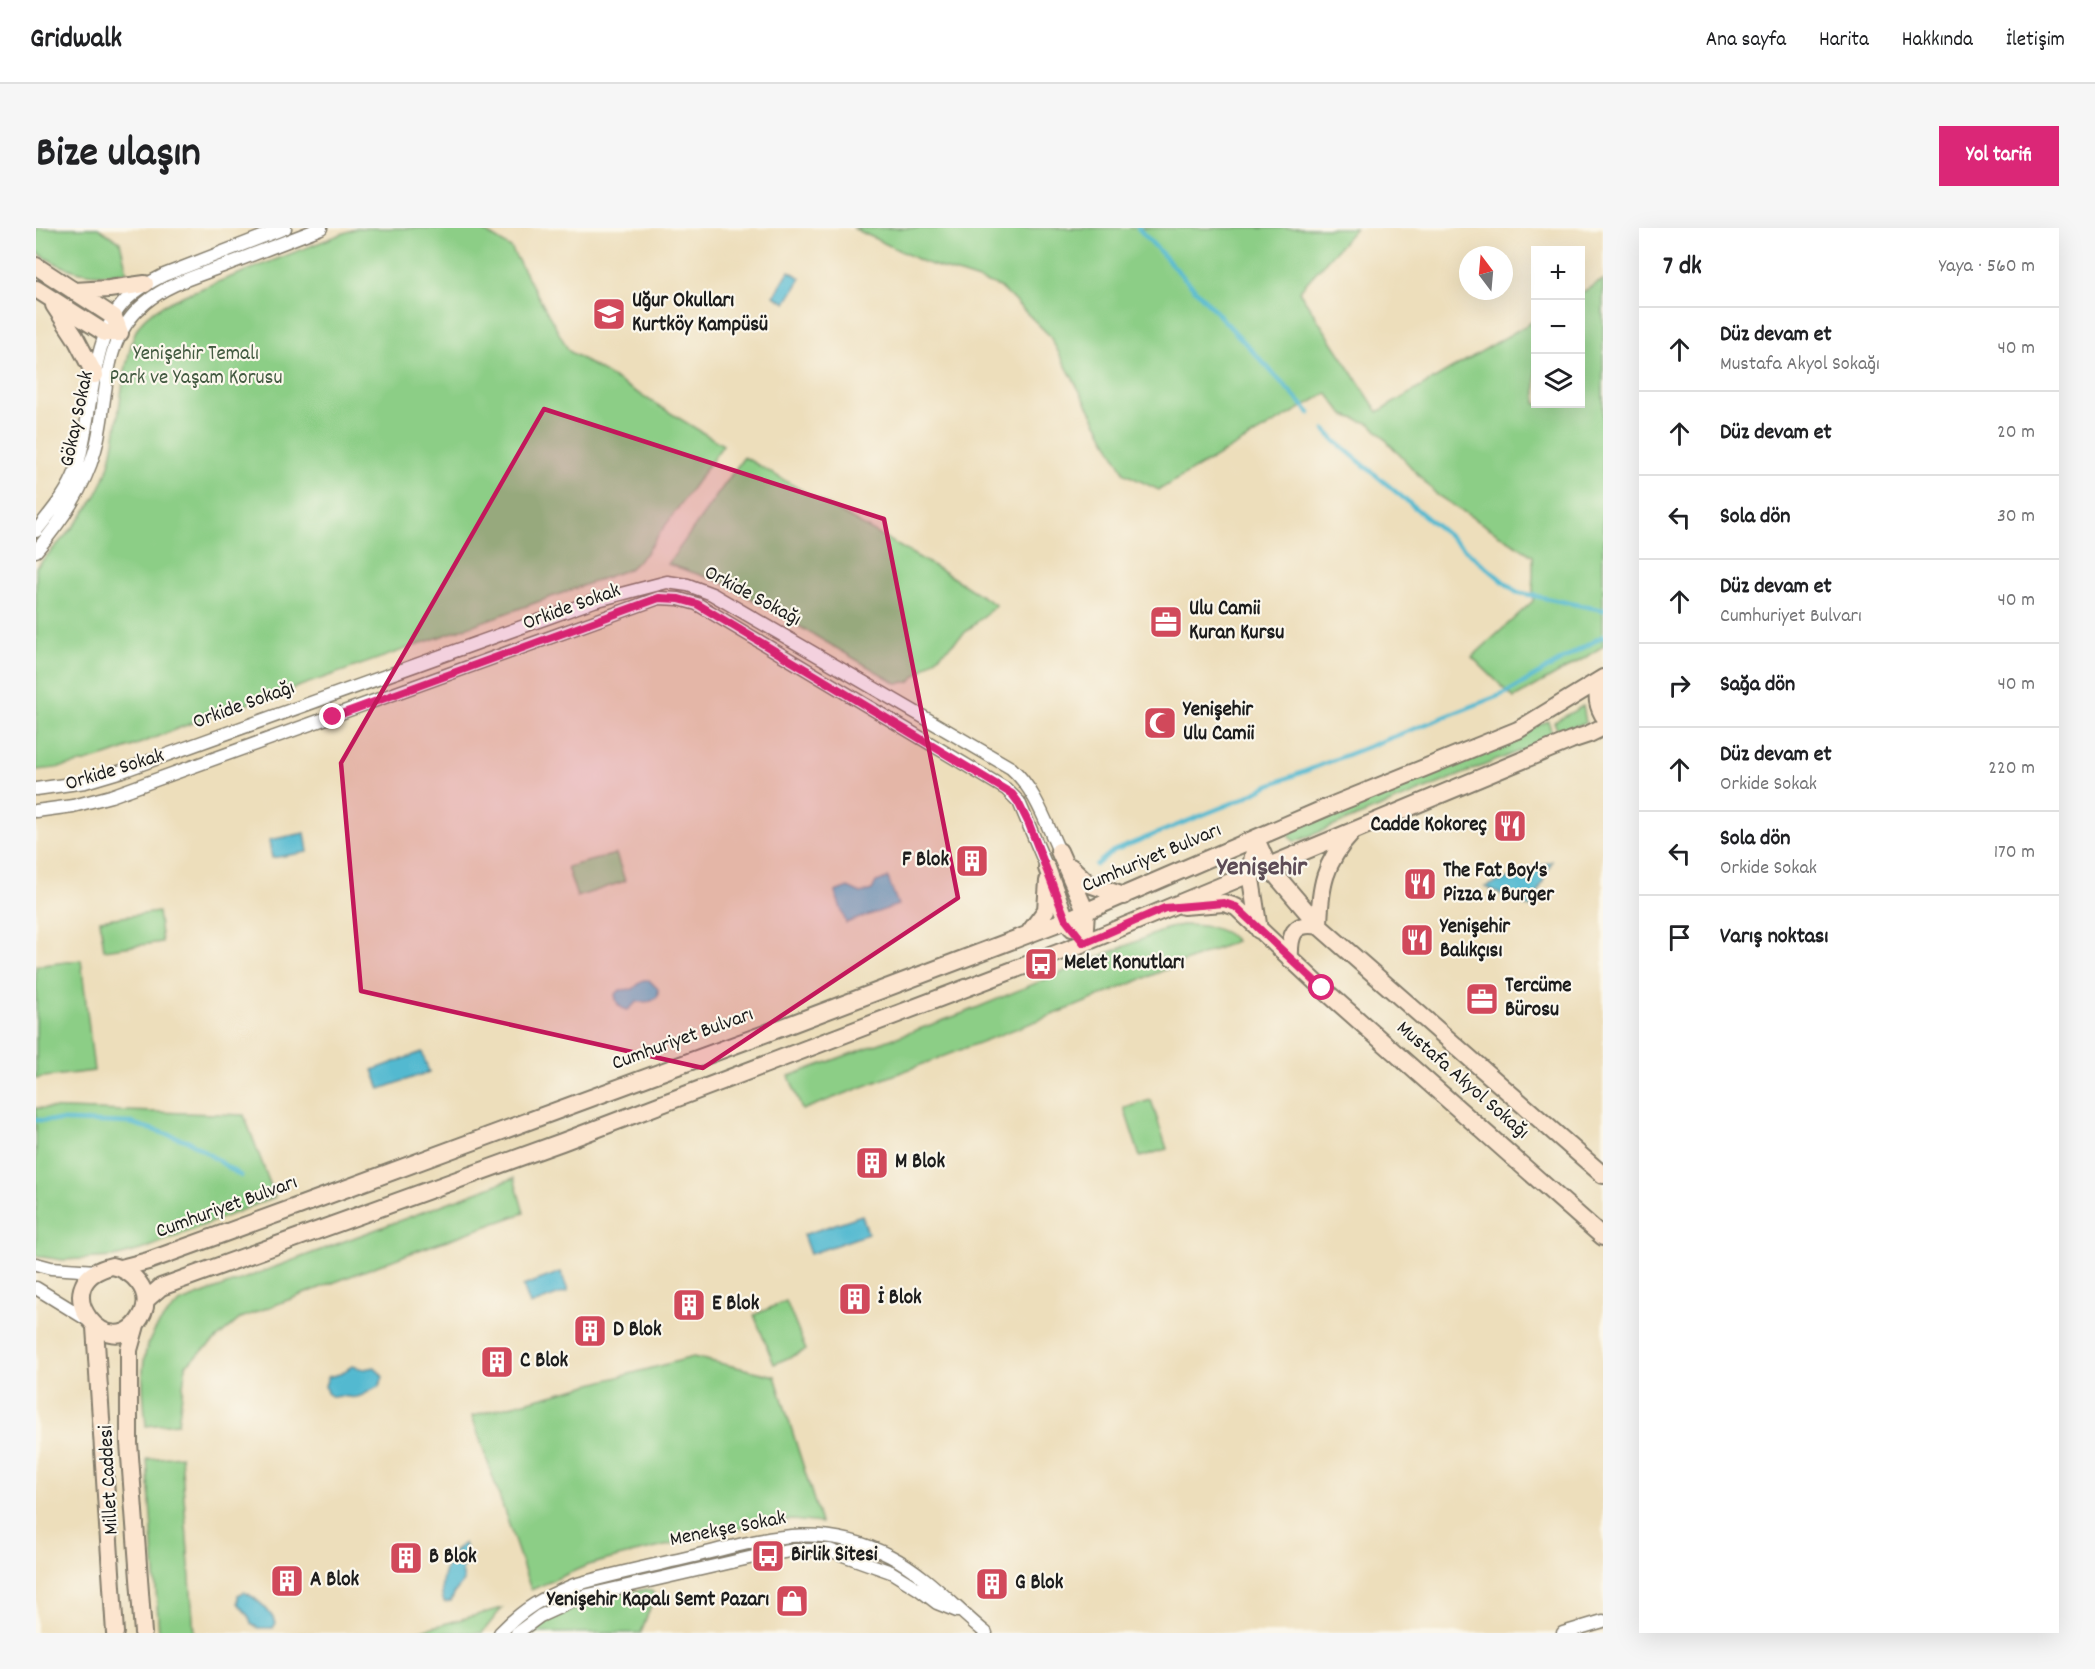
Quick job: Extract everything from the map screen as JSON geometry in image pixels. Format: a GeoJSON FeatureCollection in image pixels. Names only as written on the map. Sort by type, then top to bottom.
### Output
{"type":"FeatureCollection","features":[{"type":"Feature","properties":{"kind":"street","name":"Gökay Sokak"},"geometry":{"type":"LineString","coordinates":[[36,531],[63,497],[76,470],[87,423],[97,357],[124,302],[145,284],[164,275],[285,228]]}},
{"type":"Feature","properties":{"kind":"street","name":"Gökay Sokak"},"geometry":{"type":"LineString","coordinates":[[36,551],[76,497],[87,474],[96,447],[113,328],[164,290],[321,228]]}},
{"type":"Feature","properties":{"kind":"street"},"geometry":{"type":"LineString","coordinates":[[36,266],[74,291],[113,328]]}},
{"type":"Feature","properties":{"kind":"street"},"geometry":{"type":"LineString","coordinates":[[74,291],[105,290],[145,284]]}},
{"type":"Feature","properties":{"kind":"street"},"geometry":{"type":"LineString","coordinates":[[42,293],[113,328]]}},
{"type":"Feature","properties":{"kind":"street"},"geometry":{"type":"LineString","coordinates":[[42,293],[75,337],[95,375]]}},
{"type":"Feature","properties":{"kind":"street","name":"Orkide Sokağı"},"geometry":{"type":"LineString","coordinates":[[36,789],[86,782],[122,771],[594,601],[667,582],[688,585],[712,594],[1011,768],[1022,777],[1059,851]]}},
{"type":"Feature","properties":{"kind":"street","name":"Orkide Sokak"},"geometry":{"type":"LineString","coordinates":[[36,811],[73,806],[111,796],[659,598],[679,599],[707,610],[1005,789],[1018,802],[1047,868]]}},
{"type":"Feature","properties":{"kind":"street","name":"Cumhuriyet Bulvarı"},"geometry":{"type":"LineString","coordinates":[[1603,679],[1599,686],[1598,700],[1603,715]]}},
{"type":"Feature","properties":{"kind":"street","name":"Cumhuriyet Bulvarı"},"geometry":{"type":"LineString","coordinates":[[96,1271],[112,1266],[121,1268],[148,1261],[786,1026],[1066,920],[1328,807],[1518,730],[1603,679]]}},
{"type":"Feature","properties":{"kind":"street","name":"Orkide Sokağı"},"geometry":{"type":"LineString","coordinates":[[326,698],[333,717]]}},
{"type":"Feature","properties":{"kind":"street"},"geometry":{"type":"LineString","coordinates":[[146,1300],[161,1287],[562,1142],[1084,943],[1603,727]]}},
{"type":"Feature","properties":{"kind":"street"},"geometry":{"type":"LineString","coordinates":[[1290,959],[1289,947],[1292,935],[1298,928],[1307,924],[1319,926],[1320,895],[1327,867],[1340,845],[1353,831]]}},
{"type":"Feature","properties":{"kind":"street","name":"Cumhuriyet Bulvarı"},"geometry":{"type":"LineString","coordinates":[[1256,838],[1250,873],[1259,930]]}},
{"type":"Feature","properties":{"kind":"street","name":"Mustafa Akyol Sokağı"},"geometry":{"type":"LineString","coordinates":[[1256,838],[1268,866],[1319,926],[1603,1175]]}},
{"type":"Feature","properties":{"kind":"street"},"geometry":{"type":"LineString","coordinates":[[1059,851],[1079,877],[1089,884],[1124,896]]}},
{"type":"Feature","properties":{"kind":"street"},"geometry":{"type":"LineString","coordinates":[[1059,851],[1086,912],[1084,943]]}},
{"type":"Feature","properties":{"kind":"street"},"geometry":{"type":"LineString","coordinates":[[1047,868],[1066,920],[1084,943]]}},
{"type":"Feature","properties":{"kind":"street"},"geometry":{"type":"LineString","coordinates":[[1028,934],[1046,910],[1047,868]]}},
{"type":"Feature","properties":{"kind":"street","name":"Mustafa Akyol Sokağı"},"geometry":{"type":"LineString","coordinates":[[1165,908],[1224,903],[1236,907],[1290,959],[1603,1237]]}},
{"type":"Feature","properties":{"kind":"street"},"geometry":{"type":"LineString","coordinates":[[36,1264],[51,1268],[96,1271]]}},
{"type":"Feature","properties":{"kind":"street"},"geometry":{"type":"LineString","coordinates":[[36,1288],[112,1334],[121,1333],[136,1325],[145,1309],[146,1300],[135,1278],[121,1268]]}},
{"type":"Feature","properties":{"kind":"street"},"geometry":{"type":"LineString","coordinates":[[92,1323],[82,1302],[82,1291],[85,1280],[96,1271]]}},
{"type":"Feature","properties":{"kind":"street","name":"Millet Caddesi"},"geometry":{"type":"LineString","coordinates":[[92,1323],[115,1633]]}},
{"type":"Feature","properties":{"kind":"street","name":"Millet Caddesi"},"geometry":{"type":"LineString","coordinates":[[136,1325],[129,1350],[129,1443],[143,1633]]}},
{"type":"Feature","properties":{"kind":"street","name":"Menekşe Sokak"},"geometry":{"type":"LineString","coordinates":[[500,1633],[525,1609],[565,1588],[598,1578],[783,1535],[822,1534],[841,1537],[872,1547],[904,1564],[941,1592],[959,1611],[986,1633]]}},
{"type":"Feature","properties":{"kind":"street","name":"Menekşe Sokak"},"geometry":{"type":"LineString","coordinates":[[517,1633],[540,1616],[584,1596],[758,1556],[796,1550],[828,1550],[891,1572],[937,1603],[959,1611]]}},
{"type":"Feature","properties":{"kind":"street"},"geometry":{"type":"LineString","coordinates":[[664,1563],[668,1578]]}},
{"type":"Feature","properties":{"kind":"street"},"geometry":{"type":"LineString","coordinates":[[1563,1633],[1603,1621]]}},
{"type":"Feature","properties":{"kind":"highlighted area"},"geometry":{"type":"Polygon","coordinates":[[[544,409],[884,519],[958,898],[703,1068],[361,991],[341,763],[544,409]]]}},
{"type":"Feature","properties":{"kind":"green space"},"geometry":{"type":"Polygon","coordinates":[[[36,228],[98,228],[120,242],[127,272],[91,274],[69,269],[47,259],[36,252],[36,228]]]}},
{"type":"Feature","properties":{"kind":"green space","name":"Yenişehir Temalı Park ve Yaşam Korusu"},"geometry":{"type":"Polygon","coordinates":[[[357,228],[479,228],[511,248],[569,351],[723,445],[645,554],[629,569],[209,717],[124,750],[58,768],[36,770],[36,567],[86,511],[107,471],[125,372],[137,328],[153,312],[187,294],[357,228]]]}},
{"type":"Feature","properties":{"kind":"green space"},"geometry":{"type":"Polygon","coordinates":[[[853,228],[1356,228],[1299,291],[1378,412],[1531,322],[1531,408],[1585,408],[1585,291],[1603,280],[1603,646],[1514,698],[1472,657],[1533,601],[1533,556],[1437,495],[1371,424],[1344,415],[1327,393],[1159,490],[1125,474],[1049,335],[1000,287],[923,262],[853,228]]]}},
{"type":"Feature","properties":{"kind":"green space"},"geometry":{"type":"Polygon","coordinates":[[[744,457],[944,572],[996,605],[909,682],[896,683],[727,584],[668,564],[744,457]]]}},
{"type":"Feature","properties":{"kind":"green space"},"geometry":{"type":"Polygon","coordinates":[[[1583,706],[1586,723],[1558,731],[1554,722],[1583,706]]]}},
{"type":"Feature","properties":{"kind":"green space"},"geometry":{"type":"Polygon","coordinates":[[[1548,721],[1553,736],[1527,748],[1297,841],[1289,837],[1289,832],[1548,721]]]}},
{"type":"Feature","properties":{"kind":"green space"},"geometry":{"type":"Polygon","coordinates":[[[616,854],[625,881],[577,897],[567,867],[616,854]]]}},
{"type":"Feature","properties":{"kind":"green space"},"geometry":{"type":"Polygon","coordinates":[[[158,912],[162,942],[104,950],[100,920],[158,912]]]}},
{"type":"Feature","properties":{"kind":"green space"},"geometry":{"type":"Polygon","coordinates":[[[1181,925],[1218,929],[1236,941],[1076,1006],[802,1110],[789,1076],[969,1011],[1166,929],[1181,925]]]}},
{"type":"Feature","properties":{"kind":"green space"},"geometry":{"type":"Polygon","coordinates":[[[81,960],[94,1071],[36,1078],[36,966],[81,960]]]}},
{"type":"Feature","properties":{"kind":"green space"},"geometry":{"type":"Polygon","coordinates":[[[1151,1100],[1167,1149],[1140,1157],[1124,1108],[1151,1100]]]}},
{"type":"Feature","properties":{"kind":"green space"},"geometry":{"type":"Polygon","coordinates":[[[36,1108],[244,1115],[275,1197],[144,1249],[114,1257],[63,1260],[36,1256],[36,1108]]]}},
{"type":"Feature","properties":{"kind":"green space"},"geometry":{"type":"Polygon","coordinates":[[[514,1178],[524,1213],[416,1251],[241,1318],[186,1365],[178,1423],[146,1426],[143,1390],[144,1358],[155,1330],[181,1302],[514,1178]]]}},
{"type":"Feature","properties":{"kind":"green space"},"geometry":{"type":"Polygon","coordinates":[[[786,1301],[806,1350],[774,1364],[754,1315],[786,1301]]]}},
{"type":"Feature","properties":{"kind":"green space"},"geometry":{"type":"Polygon","coordinates":[[[693,1357],[775,1376],[821,1523],[793,1520],[765,1523],[626,1555],[588,1565],[531,1590],[472,1416],[693,1357]]]}},
{"type":"Feature","properties":{"kind":"green space"},"geometry":{"type":"Polygon","coordinates":[[[181,1456],[194,1633],[159,1633],[147,1459],[181,1456]]]}},
{"type":"Feature","properties":{"kind":"green space"},"geometry":{"type":"Polygon","coordinates":[[[647,1589],[653,1592],[654,1597],[641,1633],[529,1633],[570,1609],[615,1595],[647,1589]]]}},
{"type":"Feature","properties":{"kind":"green space"},"geometry":{"type":"Polygon","coordinates":[[[502,1608],[482,1633],[411,1633],[502,1608]]]}},
{"type":"Feature","properties":{"kind":"water"},"geometry":{"type":"Polygon","coordinates":[[[789,271],[801,278],[786,303],[774,296],[789,271]]]}},
{"type":"Feature","properties":{"kind":"water"},"geometry":{"type":"Polygon","coordinates":[[[305,833],[308,852],[272,858],[269,840],[305,833]]]}},
{"type":"Feature","properties":{"kind":"water"},"geometry":{"type":"Polygon","coordinates":[[[1552,861],[1531,908],[1485,887],[1552,861]]]}},
{"type":"Feature","properties":{"kind":"water"},"geometry":{"type":"Polygon","coordinates":[[[888,878],[898,905],[846,923],[835,892],[848,887],[861,893],[872,890],[876,882],[888,878]]]}},
{"type":"Feature","properties":{"kind":"water"},"geometry":{"type":"Polygon","coordinates":[[[649,980],[658,989],[658,996],[655,999],[649,1002],[637,1002],[628,1010],[619,1006],[615,995],[620,990],[633,989],[641,982],[649,980]]]}},
{"type":"Feature","properties":{"kind":"water"},"geometry":{"type":"Polygon","coordinates":[[[422,1052],[429,1072],[380,1089],[373,1070],[422,1052]]]}},
{"type":"Feature","properties":{"kind":"water"},"geometry":{"type":"Polygon","coordinates":[[[862,1215],[868,1234],[810,1254],[803,1235],[862,1215]]]}},
{"type":"Feature","properties":{"kind":"water"},"geometry":{"type":"Polygon","coordinates":[[[561,1272],[568,1291],[530,1305],[523,1286],[561,1272]]]}},
{"type":"Feature","properties":{"kind":"water"},"geometry":{"type":"Polygon","coordinates":[[[352,1366],[364,1369],[375,1367],[383,1377],[379,1387],[354,1397],[333,1397],[327,1393],[325,1386],[328,1377],[340,1374],[352,1366]]]}},
{"type":"Feature","properties":{"kind":"water"},"geometry":{"type":"Polygon","coordinates":[[[464,1543],[469,1560],[462,1570],[464,1581],[451,1601],[444,1602],[442,1587],[445,1570],[453,1554],[464,1543]]]}},
{"type":"Feature","properties":{"kind":"water"},"geometry":{"type":"Polygon","coordinates":[[[244,1592],[258,1601],[270,1614],[276,1623],[273,1628],[258,1628],[251,1624],[249,1617],[238,1603],[238,1595],[244,1592]]]}},
{"type":"Feature","properties":{"kind":"waterway"},"geometry":{"type":"LineString","coordinates":[[1138,228],[1310,413]]}},
{"type":"Feature","properties":{"kind":"waterway"},"geometry":{"type":"LineString","coordinates":[[1325,430],[1335,441],[1516,592],[1603,610]]}},
{"type":"Feature","properties":{"kind":"waterway"},"geometry":{"type":"LineString","coordinates":[[1096,865],[1113,851],[1240,800],[1267,786],[1506,693],[1603,636]]}},
{"type":"Feature","properties":{"kind":"waterway"},"geometry":{"type":"LineString","coordinates":[[36,1120],[131,1123],[189,1141],[241,1176]]}},
{"type":"Feature","properties":{"kind":"place","name":"Uğur Okulları Kurtköy Kampüsü"},"geometry":{"type":"Point","coordinates":[609,314]}},
{"type":"Feature","properties":{"kind":"place","name":"Ulu Camii Kuran Kursu"},"geometry":{"type":"Point","coordinates":[1166,622]}},
{"type":"Feature","properties":{"kind":"place","name":"Yenişehir Ulu Camii"},"geometry":{"type":"Point","coordinates":[1160,723]}},
{"type":"Feature","properties":{"kind":"place","name":"Cadde Kokoreç"},"geometry":{"type":"Point","coordinates":[1510,826]}},
{"type":"Feature","properties":{"kind":"place","name":"F Blok"},"geometry":{"type":"Point","coordinates":[972,861]}},
{"type":"Feature","properties":{"kind":"place","name":"The Fat Boy's Pizza & Burger"},"geometry":{"type":"Point","coordinates":[1420,884]}},
{"type":"Feature","properties":{"kind":"place","name":"Yenişehir Balıkçısı"},"geometry":{"type":"Point","coordinates":[1417,940]}},
{"type":"Feature","properties":{"kind":"place","name":"Melet Konutları"},"geometry":{"type":"Point","coordinates":[1041,964]}},
{"type":"Feature","properties":{"kind":"place","name":"Tercüme Bürosu"},"geometry":{"type":"Point","coordinates":[1482,999]}},
{"type":"Feature","properties":{"kind":"place","name":"M Blok"},"geometry":{"type":"Point","coordinates":[872,1163]}},
{"type":"Feature","properties":{"kind":"place","name":"İ Blok"},"geometry":{"type":"Point","coordinates":[855,1299]}},
{"type":"Feature","properties":{"kind":"place","name":"E Blok"},"geometry":{"type":"Point","coordinates":[689,1305]}},
{"type":"Feature","properties":{"kind":"place","name":"D Blok"},"geometry":{"type":"Point","coordinates":[590,1331]}},
{"type":"Feature","properties":{"kind":"place","name":"C Blok"},"geometry":{"type":"Point","coordinates":[497,1362]}},
{"type":"Feature","properties":{"kind":"place","name":"Birlik Sitesi"},"geometry":{"type":"Point","coordinates":[768,1556]}},
{"type":"Feature","properties":{"kind":"place","name":"B Blok"},"geometry":{"type":"Point","coordinates":[406,1558]}},
{"type":"Feature","properties":{"kind":"place","name":"A Blok"},"geometry":{"type":"Point","coordinates":[287,1581]}},
{"type":"Feature","properties":{"kind":"place","name":"G Blok"},"geometry":{"type":"Point","coordinates":[992,1584]}},
{"type":"Feature","properties":{"kind":"place","name":"Yenişehir Kapalı Semt Pazarı"},"geometry":{"type":"Point","coordinates":[792,1601]}},
{"type":"Feature","properties":{"kind":"district","name":"Yenişehir"},"geometry":{"type":"Point","coordinates":[1262,868]}},
{"type":"Feature","properties":{"kind":"route"},"geometry":{"type":"LineString","coordinates":[[333,717],[659,598],[679,599],[697,604],[1012,794],[1029,824],[1066,920],[1084,943],[1165,908],[1224,903],[1236,907],[1322,988]]}}]}
